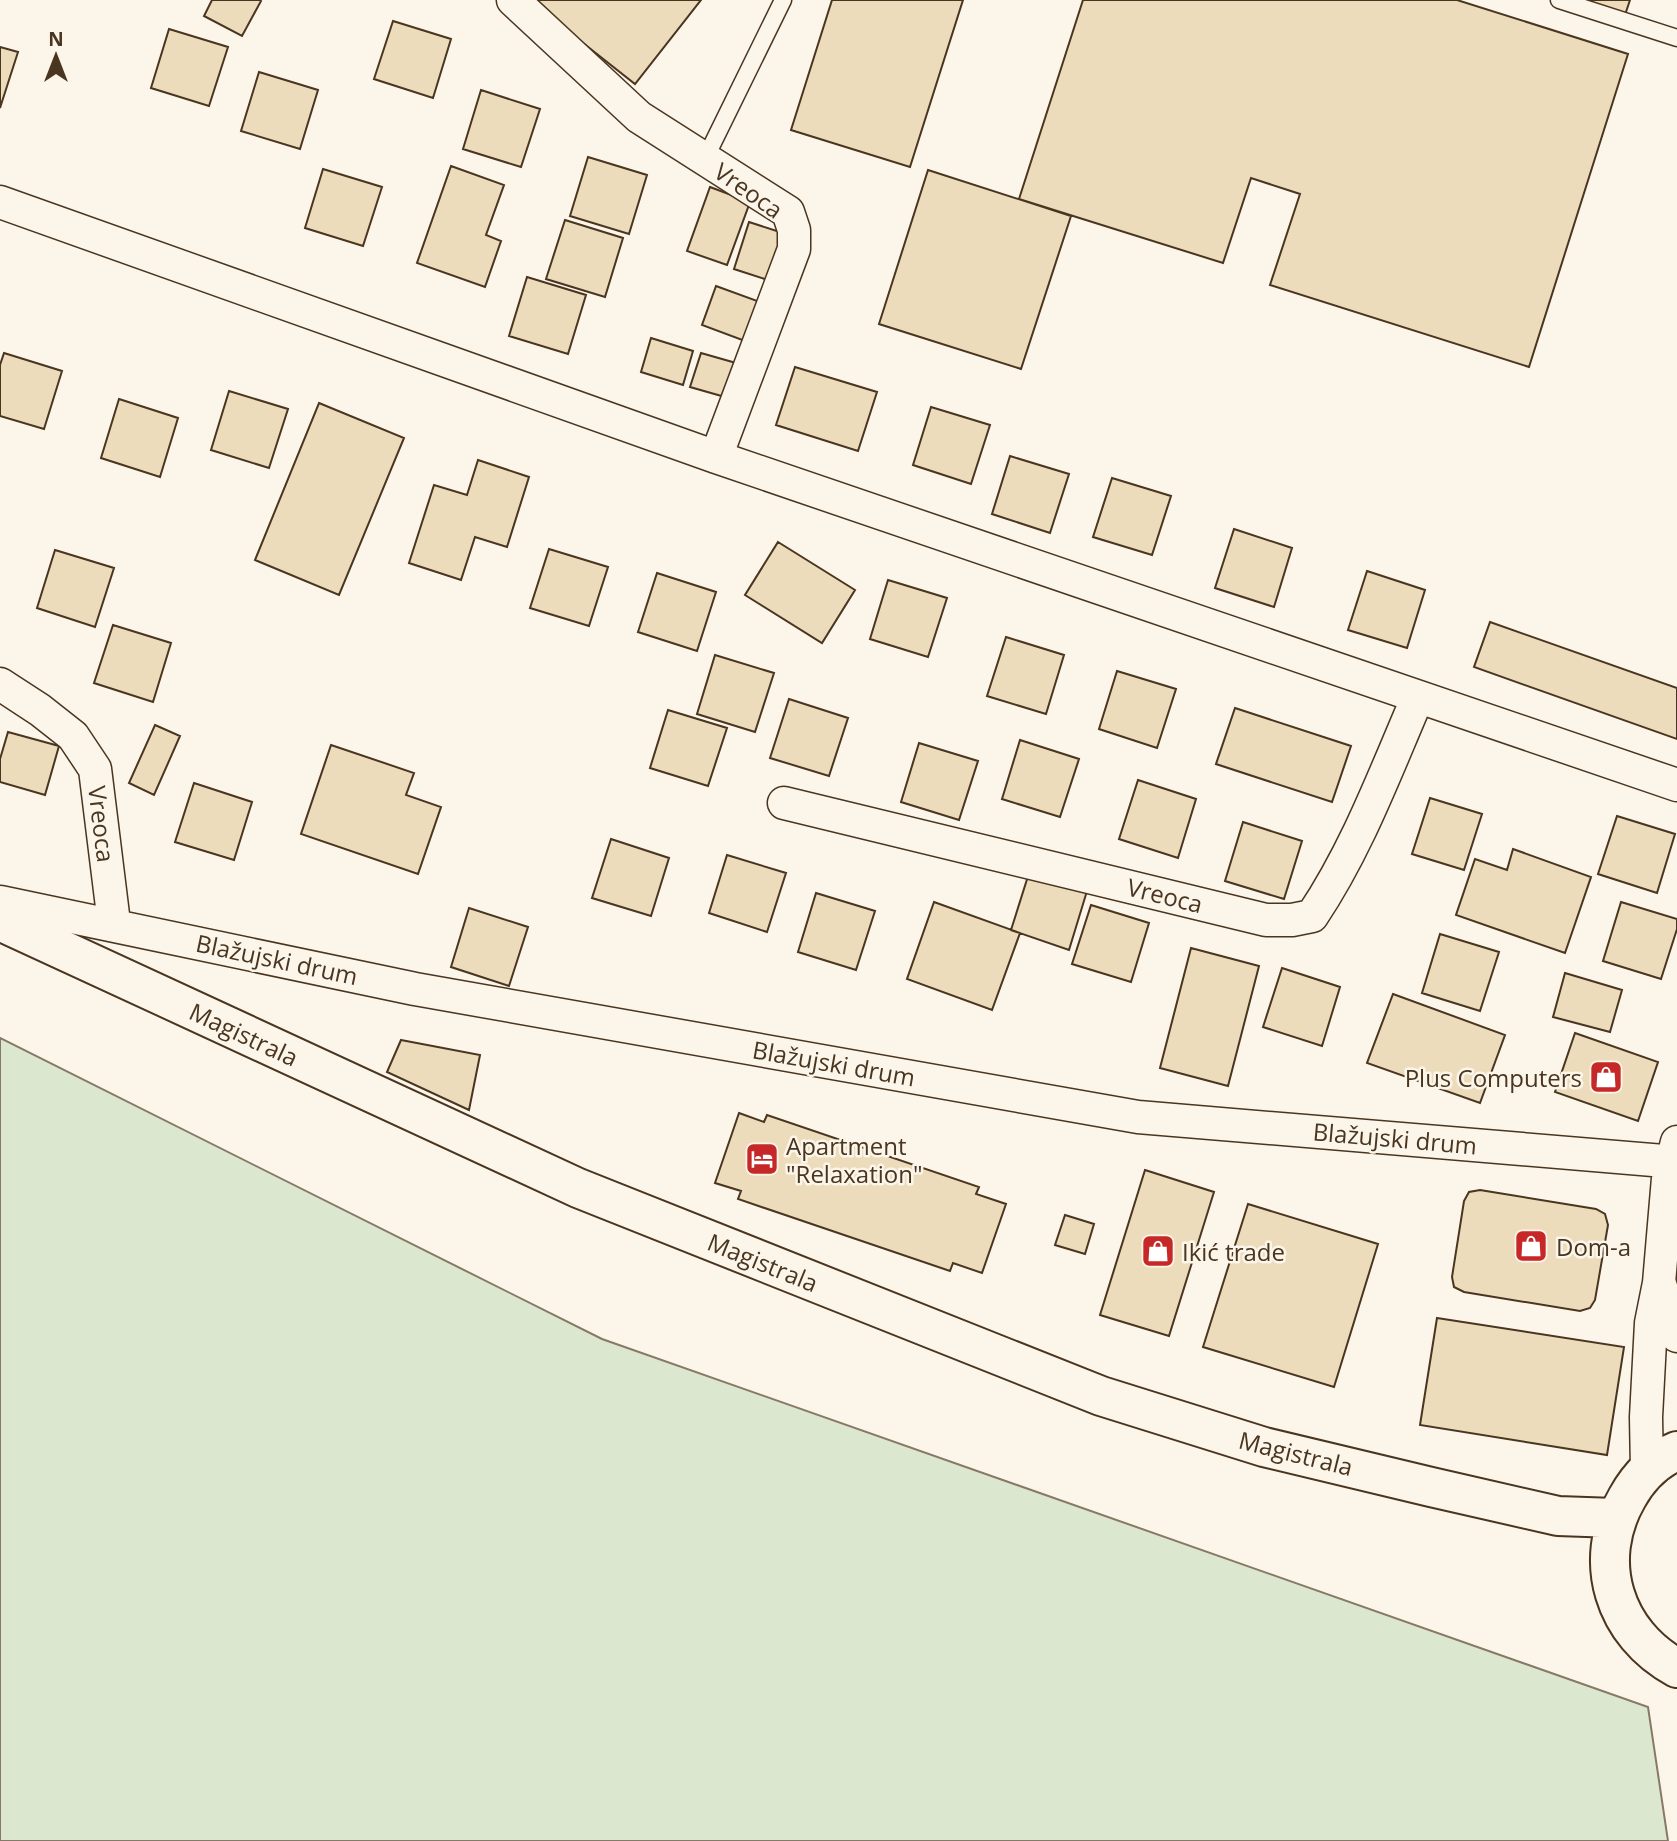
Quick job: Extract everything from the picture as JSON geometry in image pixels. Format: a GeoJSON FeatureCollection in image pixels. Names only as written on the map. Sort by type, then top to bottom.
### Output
{"type":"FeatureCollection","features":[{"type":"Feature","properties":{"kind":"main road","name":"Magistrala"},"geometry":{"type":"LineString","coordinates":[[0,921],[578,1188],[1101,1396],[1264,1447],[1558,1516]]}},
{"type":"Feature","properties":{"kind":"main road"},"geometry":{"type":"LineString","coordinates":[[1662,1461],[1636,1483],[1615,1518],[1608,1556],[1613,1594],[1630,1629],[1656,1657],[1677,1668]]}},
{"type":"Feature","properties":{"kind":"main road"},"geometry":{"type":"LineString","coordinates":[[1558,1516],[1615,1518]]}},
{"type":"Feature","properties":{"kind":"main road"},"geometry":{"type":"LineString","coordinates":[[1558,1516],[1608,1556]]}},
{"type":"Feature","properties":{"kind":"street","name":"Vreoca"},"geometry":{"type":"LineString","coordinates":[[513,0],[639,117],[788,212],[794,230],[794,249],[716,457]]}},
{"type":"Feature","properties":{"kind":"street"},"geometry":{"type":"LineString","coordinates":[[0,202],[716,457],[1417,699],[1677,785]]}},
{"type":"Feature","properties":{"kind":"street","name":"Vreoca"},"geometry":{"type":"LineString","coordinates":[[0,684],[73,736],[95,769],[114,923]]}},
{"type":"Feature","properties":{"kind":"street","name":"Vreoca"},"geometry":{"type":"LineString","coordinates":[[784,803],[1266,920],[1292,920],[1312,916],[1350,853],[1417,699]]}},
{"type":"Feature","properties":{"kind":"street","name":"Blažujski drum"},"geometry":{"type":"LineString","coordinates":[[0,902],[114,923],[415,989],[1138,1117],[1675,1154]]}},
{"type":"Feature","properties":{"kind":"street"},"geometry":{"type":"LineString","coordinates":[[1662,1461],[1649,1358],[1675,1154]]}},
{"type":"Feature","properties":{"kind":"street"},"geometry":{"type":"LineString","coordinates":[[1659,1283],[1677,1336]]}},
{"type":"Feature","properties":{"kind":"lane"},"geometry":{"type":"LineString","coordinates":[[705,159],[783,0]]}},
{"type":"Feature","properties":{"kind":"lane"},"geometry":{"type":"LineString","coordinates":[[1559,0],[1677,38]]}},
{"type":"Feature","properties":{"kind":"green space"},"geometry":{"type":"Polygon","coordinates":[[[0,1038],[602,1339],[1648,1707],[1668,1841],[0,1841],[0,1038]]]}},
{"type":"Feature","properties":{"kind":"building"},"geometry":{"type":"Polygon","coordinates":[[[212,0],[261,1],[242,36],[204,16],[212,0]]]}},
{"type":"Feature","properties":{"kind":"building"},"geometry":{"type":"Polygon","coordinates":[[[701,0],[635,84],[531,2],[701,0]]]}},
{"type":"Feature","properties":{"kind":"building"},"geometry":{"type":"Polygon","coordinates":[[[832,0],[963,0],[910,167],[791,130],[832,0]]]}},
{"type":"Feature","properties":{"kind":"building"},"geometry":{"type":"Polygon","coordinates":[[[1083,0],[1457,0],[1628,54],[1529,367],[1270,285],[1300,194],[1251,178],[1223,263],[1019,199],[1083,0]]]}},
{"type":"Feature","properties":{"kind":"building"},"geometry":{"type":"Polygon","coordinates":[[[1560,0],[1630,0],[1623,21],[1560,0]]]}},
{"type":"Feature","properties":{"kind":"building"},"geometry":{"type":"Polygon","coordinates":[[[393,21],[451,39],[433,98],[374,79],[393,21]]]}},
{"type":"Feature","properties":{"kind":"building"},"geometry":{"type":"Polygon","coordinates":[[[169,29],[228,47],[209,106],[151,88],[169,29]]]}},
{"type":"Feature","properties":{"kind":"building"},"geometry":{"type":"Polygon","coordinates":[[[0,47],[18,52],[0,108],[0,47]]]}},
{"type":"Feature","properties":{"kind":"building"},"geometry":{"type":"Polygon","coordinates":[[[259,72],[318,90],[300,149],[241,131],[259,72]]]}},
{"type":"Feature","properties":{"kind":"building"},"geometry":{"type":"Polygon","coordinates":[[[481,90],[540,109],[521,167],[463,149],[481,90]]]}},
{"type":"Feature","properties":{"kind":"building"},"geometry":{"type":"Polygon","coordinates":[[[588,157],[647,175],[629,234],[570,216],[588,157]]]}},
{"type":"Feature","properties":{"kind":"building"},"geometry":{"type":"Polygon","coordinates":[[[451,166],[504,185],[486,235],[501,241],[485,287],[417,263],[451,166]]]}},
{"type":"Feature","properties":{"kind":"building"},"geometry":{"type":"Polygon","coordinates":[[[323,169],[382,187],[363,246],[305,228],[323,169]]]}},
{"type":"Feature","properties":{"kind":"building"},"geometry":{"type":"Polygon","coordinates":[[[928,170],[1071,216],[1021,369],[879,324],[928,170]]]}},
{"type":"Feature","properties":{"kind":"building"},"geometry":{"type":"Polygon","coordinates":[[[710,187],[750,202],[727,265],[687,251],[710,187]]]}},
{"type":"Feature","properties":{"kind":"building"},"geometry":{"type":"Polygon","coordinates":[[[565,220],[623,238],[605,297],[546,279],[565,220]]]}},
{"type":"Feature","properties":{"kind":"building"},"geometry":{"type":"Polygon","coordinates":[[[749,222],[786,234],[771,281],[734,269],[749,222]]]}},
{"type":"Feature","properties":{"kind":"building"},"geometry":{"type":"Polygon","coordinates":[[[527,277],[586,295],[568,354],[509,336],[527,277]]]}},
{"type":"Feature","properties":{"kind":"building"},"geometry":{"type":"Polygon","coordinates":[[[716,286],[768,305],[753,344],[702,325],[716,286]]]}},
{"type":"Feature","properties":{"kind":"building"},"geometry":{"type":"Polygon","coordinates":[[[651,338],[693,351],[683,385],[641,372],[651,338]]]}},
{"type":"Feature","properties":{"kind":"building"},"geometry":{"type":"Polygon","coordinates":[[[4,353],[62,371],[44,429],[0,416],[0,365],[4,353]]]}},
{"type":"Feature","properties":{"kind":"building"},"geometry":{"type":"Polygon","coordinates":[[[701,353],[743,365],[732,399],[690,387],[701,353]]]}},
{"type":"Feature","properties":{"kind":"building"},"geometry":{"type":"Polygon","coordinates":[[[795,367],[877,392],[858,451],[776,425],[795,367]]]}},
{"type":"Feature","properties":{"kind":"building"},"geometry":{"type":"Polygon","coordinates":[[[229,391],[288,409],[269,468],[211,450],[229,391]]]}},
{"type":"Feature","properties":{"kind":"building"},"geometry":{"type":"Polygon","coordinates":[[[119,399],[178,418],[160,477],[101,458],[119,399]]]}},
{"type":"Feature","properties":{"kind":"building"},"geometry":{"type":"Polygon","coordinates":[[[319,403],[404,438],[339,595],[255,560],[319,403]]]}},
{"type":"Feature","properties":{"kind":"building"},"geometry":{"type":"Polygon","coordinates":[[[931,407],[990,425],[971,484],[913,465],[931,407]]]}},
{"type":"Feature","properties":{"kind":"building"},"geometry":{"type":"Polygon","coordinates":[[[1010,456],[1069,474],[1050,533],[992,514],[1010,456]]]}},
{"type":"Feature","properties":{"kind":"building"},"geometry":{"type":"Polygon","coordinates":[[[478,460],[529,477],[507,547],[475,537],[461,580],[409,563],[434,485],[467,495],[478,460]]]}},
{"type":"Feature","properties":{"kind":"building"},"geometry":{"type":"Polygon","coordinates":[[[1112,478],[1171,496],[1152,555],[1093,537],[1112,478]]]}},
{"type":"Feature","properties":{"kind":"building"},"geometry":{"type":"Polygon","coordinates":[[[1234,529],[1292,548],[1274,607],[1215,588],[1234,529]]]}},
{"type":"Feature","properties":{"kind":"building"},"geometry":{"type":"Polygon","coordinates":[[[778,542],[855,590],[822,643],[745,595],[778,542]]]}},
{"type":"Feature","properties":{"kind":"building"},"geometry":{"type":"Polygon","coordinates":[[[549,549],[608,567],[589,626],[530,608],[549,549]]]}},
{"type":"Feature","properties":{"kind":"building"},"geometry":{"type":"Polygon","coordinates":[[[55,550],[114,568],[95,627],[37,608],[55,550]]]}},
{"type":"Feature","properties":{"kind":"building"},"geometry":{"type":"Polygon","coordinates":[[[1367,571],[1425,590],[1407,648],[1348,630],[1367,571]]]}},
{"type":"Feature","properties":{"kind":"building"},"geometry":{"type":"Polygon","coordinates":[[[657,573],[716,592],[697,651],[638,632],[657,573]]]}},
{"type":"Feature","properties":{"kind":"building"},"geometry":{"type":"Polygon","coordinates":[[[888,580],[947,598],[928,657],[870,639],[888,580]]]}},
{"type":"Feature","properties":{"kind":"building"},"geometry":{"type":"Polygon","coordinates":[[[1490,622],[1677,688],[1677,739],[1474,667],[1490,622]]]}},
{"type":"Feature","properties":{"kind":"building"},"geometry":{"type":"Polygon","coordinates":[[[113,625],[171,643],[153,702],[94,683],[113,625]]]}},
{"type":"Feature","properties":{"kind":"building"},"geometry":{"type":"Polygon","coordinates":[[[1006,637],[1064,655],[1046,714],[987,696],[1006,637]]]}},
{"type":"Feature","properties":{"kind":"building"},"geometry":{"type":"Polygon","coordinates":[[[715,655],[774,673],[755,732],[697,714],[715,655]]]}},
{"type":"Feature","properties":{"kind":"building"},"geometry":{"type":"Polygon","coordinates":[[[1117,671],[1176,689],[1157,748],[1099,729],[1117,671]]]}},
{"type":"Feature","properties":{"kind":"building"},"geometry":{"type":"Polygon","coordinates":[[[789,699],[848,718],[829,776],[770,758],[789,699]]]}},
{"type":"Feature","properties":{"kind":"building"},"geometry":{"type":"Polygon","coordinates":[[[1235,708],[1351,746],[1332,802],[1216,764],[1235,708]]]}},
{"type":"Feature","properties":{"kind":"building"},"geometry":{"type":"Polygon","coordinates":[[[668,710],[727,728],[708,786],[650,768],[668,710]]]}},
{"type":"Feature","properties":{"kind":"building"},"geometry":{"type":"Polygon","coordinates":[[[155,725],[180,736],[154,795],[129,783],[155,725]]]}},
{"type":"Feature","properties":{"kind":"building"},"geometry":{"type":"Polygon","coordinates":[[[8,732],[59,746],[45,795],[0,782],[0,759],[8,732]]]}},
{"type":"Feature","properties":{"kind":"building"},"geometry":{"type":"Polygon","coordinates":[[[1020,740],[1079,759],[1060,817],[1002,799],[1020,740]]]}},
{"type":"Feature","properties":{"kind":"building"},"geometry":{"type":"Polygon","coordinates":[[[919,743],[978,761],[959,820],[901,802],[919,743]]]}},
{"type":"Feature","properties":{"kind":"building"},"geometry":{"type":"Polygon","coordinates":[[[331,745],[414,773],[406,795],[441,807],[418,874],[301,834],[331,745]]]}},
{"type":"Feature","properties":{"kind":"building"},"geometry":{"type":"Polygon","coordinates":[[[1138,780],[1196,799],[1178,858],[1119,839],[1138,780]]]}},
{"type":"Feature","properties":{"kind":"building"},"geometry":{"type":"Polygon","coordinates":[[[194,783],[252,802],[234,860],[175,842],[194,783]]]}},
{"type":"Feature","properties":{"kind":"building"},"geometry":{"type":"Polygon","coordinates":[[[1430,798],[1482,814],[1464,870],[1412,854],[1430,798]]]}},
{"type":"Feature","properties":{"kind":"building"},"geometry":{"type":"Polygon","coordinates":[[[1617,816],[1675,834],[1657,893],[1598,874],[1617,816]]]}},
{"type":"Feature","properties":{"kind":"building"},"geometry":{"type":"Polygon","coordinates":[[[1243,822],[1302,841],[1284,899],[1225,881],[1243,822]]]}},
{"type":"Feature","properties":{"kind":"building"},"geometry":{"type":"Polygon","coordinates":[[[611,839],[669,858],[651,916],[592,898],[611,839]]]}},
{"type":"Feature","properties":{"kind":"building"},"geometry":{"type":"Polygon","coordinates":[[[1513,849],[1591,877],[1565,953],[1456,915],[1475,859],[1507,870],[1513,849]]]}},
{"type":"Feature","properties":{"kind":"building"},"geometry":{"type":"Polygon","coordinates":[[[727,855],[786,873],[767,932],[709,913],[727,855]]]}},
{"type":"Feature","properties":{"kind":"building"},"geometry":{"type":"Polygon","coordinates":[[[1029,873],[1087,891],[1069,950],[1011,930],[1029,873]]]}},
{"type":"Feature","properties":{"kind":"building"},"geometry":{"type":"Polygon","coordinates":[[[816,893],[875,911],[856,970],[798,952],[816,893]]]}},
{"type":"Feature","properties":{"kind":"building"},"geometry":{"type":"Polygon","coordinates":[[[934,902],[1020,933],[992,1010],[907,979],[934,902]]]}},
{"type":"Feature","properties":{"kind":"building"},"geometry":{"type":"Polygon","coordinates":[[[1621,902],[1677,919],[1677,929],[1661,979],[1603,961],[1621,902]]]}},
{"type":"Feature","properties":{"kind":"building"},"geometry":{"type":"Polygon","coordinates":[[[1091,905],[1149,923],[1131,982],[1072,964],[1091,905]]]}},
{"type":"Feature","properties":{"kind":"building"},"geometry":{"type":"Polygon","coordinates":[[[469,908],[528,927],[509,986],[451,967],[469,908]]]}},
{"type":"Feature","properties":{"kind":"building"},"geometry":{"type":"Polygon","coordinates":[[[1440,934],[1499,952],[1480,1011],[1422,993],[1440,934]]]}},
{"type":"Feature","properties":{"kind":"building"},"geometry":{"type":"Polygon","coordinates":[[[1191,948],[1259,966],[1228,1086],[1160,1068],[1191,948]]]}},
{"type":"Feature","properties":{"kind":"building"},"geometry":{"type":"Polygon","coordinates":[[[1282,968],[1340,987],[1322,1046],[1263,1027],[1282,968]]]}},
{"type":"Feature","properties":{"kind":"building"},"geometry":{"type":"Polygon","coordinates":[[[1565,973],[1622,990],[1610,1032],[1553,1017],[1565,973]]]}},
{"type":"Feature","properties":{"kind":"building"},"geometry":{"type":"Polygon","coordinates":[[[1393,994],[1505,1035],[1480,1103],[1367,1063],[1393,994]]]}},
{"type":"Feature","properties":{"kind":"building","name":"Plus Computers"},"geometry":{"type":"Polygon","coordinates":[[[1575,1033],[1658,1062],[1638,1121],[1555,1092],[1575,1033]]]}},
{"type":"Feature","properties":{"kind":"building"},"geometry":{"type":"Polygon","coordinates":[[[401,1040],[480,1055],[469,1110],[387,1072],[401,1040]]]}},
{"type":"Feature","properties":{"kind":"building"},"geometry":{"type":"Polygon","coordinates":[[[739,1113],[764,1122],[767,1115],[979,1187],[976,1194],[1006,1204],[982,1273],[953,1263],[950,1271],[738,1199],[741,1191],[715,1183],[739,1113]]]}},
{"type":"Feature","properties":{"kind":"building"},"geometry":{"type":"Polygon","coordinates":[[[1145,1170],[1214,1192],[1169,1336],[1100,1315],[1145,1170]]]}},
{"type":"Feature","properties":{"kind":"building"},"geometry":{"type":"Polygon","coordinates":[[[1480,1190],[1596,1209],[1605,1214],[1608,1225],[1595,1300],[1590,1308],[1580,1311],[1464,1292],[1454,1287],[1452,1277],[1464,1201],[1469,1192],[1480,1190]]]}},
{"type":"Feature","properties":{"kind":"building"},"geometry":{"type":"Polygon","coordinates":[[[1248,1204],[1378,1244],[1334,1387],[1203,1347],[1248,1204]]]}},
{"type":"Feature","properties":{"kind":"building"},"geometry":{"type":"Polygon","coordinates":[[[1065,1215],[1094,1224],[1085,1254],[1055,1245],[1065,1215]]]}},
{"type":"Feature","properties":{"kind":"building"},"geometry":{"type":"Polygon","coordinates":[[[1437,1318],[1624,1347],[1607,1455],[1420,1425],[1437,1318]]]}},
{"type":"Feature","properties":{"kind":"place","name":"Plus Computers"},"geometry":{"type":"Point","coordinates":[1606,1077]}},
{"type":"Feature","properties":{"kind":"place","name":"Apartment \"Relaxation\""},"geometry":{"type":"Point","coordinates":[762,1159]}},
{"type":"Feature","properties":{"kind":"place","name":"Dom-a"},"geometry":{"type":"Point","coordinates":[1531,1246]}},
{"type":"Feature","properties":{"kind":"place","name":"Ikić trade"},"geometry":{"type":"Point","coordinates":[1158,1251]}}]}
